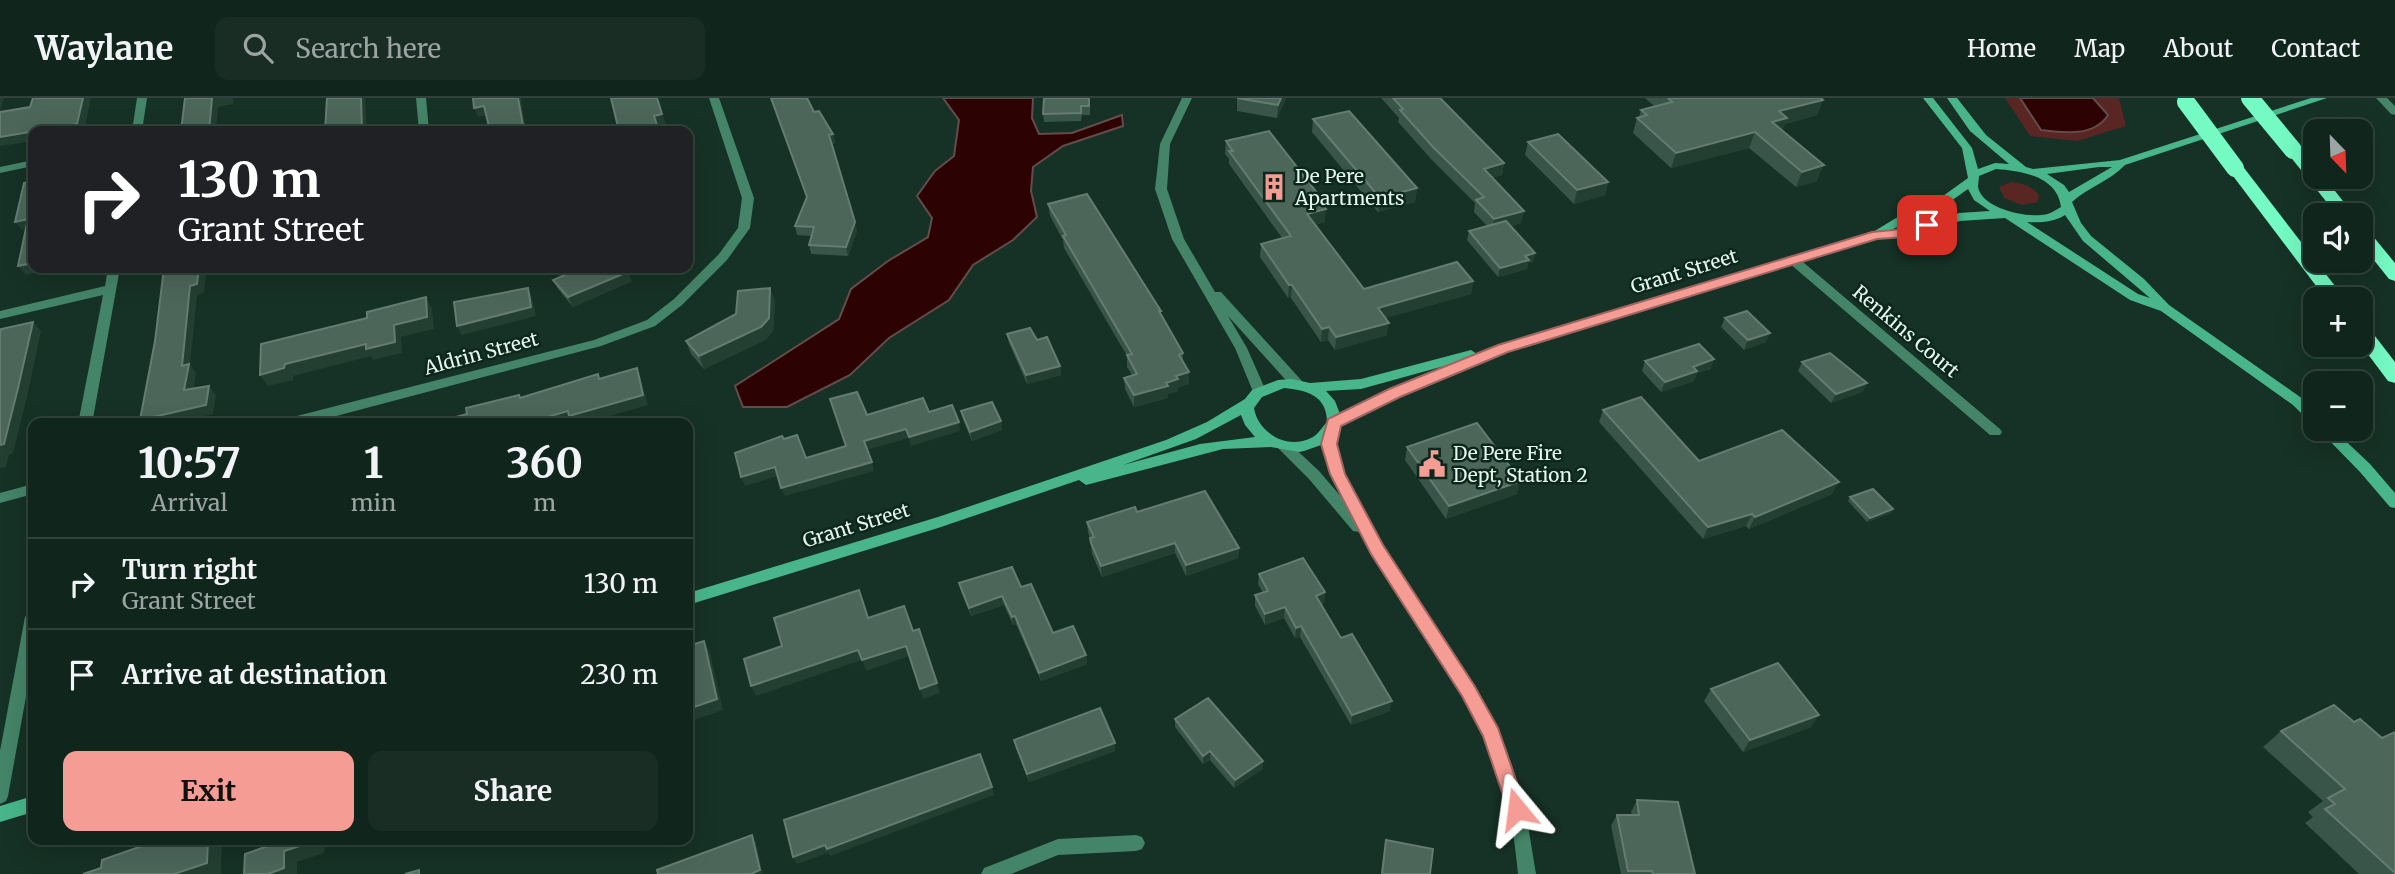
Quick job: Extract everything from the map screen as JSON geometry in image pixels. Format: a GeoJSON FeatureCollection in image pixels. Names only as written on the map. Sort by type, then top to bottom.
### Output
{"type":"FeatureCollection","features":[{"type":"Feature","properties":{"kind":"highway"},"geometry":{"type":"LineString","coordinates":[[2250,98],[2336,203]]}},
{"type":"Feature","properties":{"kind":"highway"},"geometry":{"type":"LineString","coordinates":[[2184,100],[2327,287]]}},
{"type":"Feature","properties":{"kind":"highway"},"geometry":{"type":"LineString","coordinates":[[2373,248],[2395,275]]}},
{"type":"Feature","properties":{"kind":"highway"},"geometry":{"type":"LineString","coordinates":[[2373,348],[2395,376]]}},
{"type":"Feature","properties":{"kind":"street"},"geometry":{"type":"LineString","coordinates":[[138,126],[142,98]]}},
{"type":"Feature","properties":{"kind":"street"},"geometry":{"type":"LineString","coordinates":[[421,98],[424,126]]}},
{"type":"Feature","properties":{"kind":"street","name":"Aldrin Street"},"geometry":{"type":"LineString","coordinates":[[308,418],[597,343],[651,323],[678,302],[723,257],[744,228],[748,198],[714,98]]}},
{"type":"Feature","properties":{"kind":"street"},"geometry":{"type":"LineString","coordinates":[[1187,98],[1165,144],[1161,188],[1178,239],[1241,348],[1259,391]]}},
{"type":"Feature","properties":{"kind":"street"},"geometry":{"type":"LineString","coordinates":[[1928,98],[1967,148],[1973,190],[1979,199],[2134,296],[2165,308],[2303,407]]}},
{"type":"Feature","properties":{"kind":"street"},"geometry":{"type":"LineString","coordinates":[[1952,98],[1971,129],[2001,154],[2056,184],[2067,204],[2075,228],[2085,240],[2153,292],[2165,308]]}},
{"type":"Feature","properties":{"kind":"street"},"geometry":{"type":"LineString","coordinates":[[1973,178],[1995,166],[2029,171],[2121,163],[2322,98]]}},
{"type":"Feature","properties":{"kind":"street"},"geometry":{"type":"LineString","coordinates":[[2381,98],[2395,112]]}},
{"type":"Feature","properties":{"kind":"street"},"geometry":{"type":"LineString","coordinates":[[2067,204],[2077,189],[2115,171],[2121,163]]}},
{"type":"Feature","properties":{"kind":"street"},"geometry":{"type":"LineString","coordinates":[[0,170],[28,164]]}},
{"type":"Feature","properties":{"kind":"street","name":"Grant Street"},"geometry":{"type":"LineString","coordinates":[[1877,235],[1892,222],[1941,204],[1973,178]]}},
{"type":"Feature","properties":{"kind":"street","name":"Grant Street"},"geometry":{"type":"LineString","coordinates":[[693,597],[1036,490],[1204,429],[1231,417],[1259,391],[1270,386],[1302,385],[1325,388],[1361,384],[1503,348],[1877,235],[1905,233],[1959,217],[2008,215],[2040,220],[2062,214],[2067,204]]}},
{"type":"Feature","properties":{"kind":"street","name":"Renkins Court"},"geometry":{"type":"LineString","coordinates":[[1793,260],[1994,432]]}},
{"type":"Feature","properties":{"kind":"street"},"geometry":{"type":"LineString","coordinates":[[86,418],[113,273]]}},
{"type":"Feature","properties":{"kind":"street"},"geometry":{"type":"LineString","coordinates":[[1202,278],[1302,385],[1318,391],[1332,405],[1330,452],[1338,474],[1377,550],[1468,691],[1491,734],[1512,788],[1524,840],[1527,874]]}},
{"type":"Feature","properties":{"kind":"street"},"geometry":{"type":"LineString","coordinates":[[0,315],[110,289]]}},
{"type":"Feature","properties":{"kind":"street","name":"Grant Street"},"geometry":{"type":"LineString","coordinates":[[1036,490],[1134,470],[1214,446],[1242,442],[1309,444],[1322,438],[1332,426],[1394,393],[1503,348]]}},
{"type":"Feature","properties":{"kind":"street"},"geometry":{"type":"LineString","coordinates":[[1249,403],[1249,424],[1261,437],[1277,444],[1314,475],[1377,550]]}},
{"type":"Feature","properties":{"kind":"street"},"geometry":{"type":"LineString","coordinates":[[2337,441],[2395,503]]}},
{"type":"Feature","properties":{"kind":"street"},"geometry":{"type":"LineString","coordinates":[[0,498],[28,490]]}},
{"type":"Feature","properties":{"kind":"street"},"geometry":{"type":"LineString","coordinates":[[0,796],[28,644]]}},
{"type":"Feature","properties":{"kind":"street"},"geometry":{"type":"LineString","coordinates":[[0,814],[28,806]]}},
{"type":"Feature","properties":{"kind":"street"},"geometry":{"type":"LineString","coordinates":[[990,874],[1058,847],[1136,843]]}},
{"type":"Feature","properties":{"kind":"shaded area"},"geometry":{"type":"Polygon","coordinates":[[[943,98],[1033,98],[1032,118],[1039,134],[1072,133],[1122,115],[1123,126],[1063,146],[1033,167],[1031,191],[1037,217],[1013,240],[973,265],[949,300],[889,338],[850,375],[787,407],[743,407],[735,386],[839,319],[851,289],[888,261],[928,237],[932,218],[917,196],[935,171],[954,156],[959,120],[943,98]]]}},
{"type":"Feature","properties":{"kind":"shaded area"},"geometry":{"type":"Polygon","coordinates":[[[2005,98],[2119,98],[2126,126],[2077,141],[2030,136],[2005,98]]]}},
{"type":"Feature","properties":{"kind":"shaded area"},"geometry":{"type":"Polygon","coordinates":[[[2020,98],[2093,98],[2108,115],[2095,127],[2087,130],[2041,130],[2020,98]]]}},
{"type":"Feature","properties":{"kind":"shaded area"},"geometry":{"type":"Polygon","coordinates":[[[2011,182],[2033,189],[2039,195],[2038,202],[2022,205],[2004,198],[1999,187],[2011,182]]]}},
{"type":"Feature","properties":{"kind":"building"},"geometry":{"type":"Polygon","coordinates":[[[33,98],[83,98],[77,124],[28,126],[28,132],[0,137],[0,112],[30,107],[33,98]]]}},
{"type":"Feature","properties":{"kind":"building"},"geometry":{"type":"Polygon","coordinates":[[[185,98],[212,98],[209,126],[182,126],[185,98]]]}},
{"type":"Feature","properties":{"kind":"building"},"geometry":{"type":"Polygon","coordinates":[[[327,98],[361,98],[362,126],[325,126],[327,98]]]}},
{"type":"Feature","properties":{"kind":"building"},"geometry":{"type":"Polygon","coordinates":[[[473,98],[518,98],[523,126],[489,126],[484,106],[474,108],[473,98]]]}},
{"type":"Feature","properties":{"kind":"building"},"geometry":{"type":"Polygon","coordinates":[[[611,98],[657,98],[662,114],[654,116],[657,126],[618,126],[611,98]]]}},
{"type":"Feature","properties":{"kind":"building"},"geometry":{"type":"Polygon","coordinates":[[[771,98],[807,98],[814,112],[819,111],[833,134],[829,135],[855,222],[846,247],[809,245],[814,227],[795,226],[807,197],[771,98]]]}},
{"type":"Feature","properties":{"kind":"building"},"geometry":{"type":"Polygon","coordinates":[[[1044,98],[1089,98],[1089,106],[1081,106],[1081,113],[1043,114],[1044,98]]]}},
{"type":"Feature","properties":{"kind":"building"},"geometry":{"type":"Polygon","coordinates":[[[1237,98],[1281,98],[1278,105],[1237,98]]]}},
{"type":"Feature","properties":{"kind":"building"},"geometry":{"type":"Polygon","coordinates":[[[1393,98],[1440,98],[1504,163],[1484,169],[1524,211],[1494,219],[1476,200],[1484,197],[1433,147],[1400,110],[1403,109],[1393,98]]]}},
{"type":"Feature","properties":{"kind":"building"},"geometry":{"type":"Polygon","coordinates":[[[1668,98],[1821,98],[1823,100],[1779,111],[1787,118],[1772,122],[1824,165],[1802,172],[1755,132],[1676,153],[1637,118],[1647,115],[1641,110],[1672,102],[1668,98]]]}},
{"type":"Feature","properties":{"kind":"building"},"geometry":{"type":"Polygon","coordinates":[[[1349,111],[1417,188],[1380,198],[1313,119],[1349,111]]]}},
{"type":"Feature","properties":{"kind":"building"},"geometry":{"type":"Polygon","coordinates":[[[1269,131],[1321,198],[1318,199],[1326,209],[1307,214],[1364,289],[1457,262],[1473,281],[1378,308],[1389,323],[1336,337],[1329,327],[1322,329],[1261,244],[1291,236],[1229,151],[1233,151],[1226,141],[1269,131]]]}},
{"type":"Feature","properties":{"kind":"building"},"geometry":{"type":"Polygon","coordinates":[[[1558,134],[1608,182],[1577,190],[1528,142],[1558,134]]]}},
{"type":"Feature","properties":{"kind":"building"},"geometry":{"type":"Polygon","coordinates":[[[28,182],[28,219],[15,222],[24,183],[28,182]]]}},
{"type":"Feature","properties":{"kind":"building"},"geometry":{"type":"Polygon","coordinates":[[[1087,194],[1161,311],[1183,353],[1179,355],[1189,372],[1176,376],[1178,379],[1166,383],[1168,386],[1134,395],[1124,378],[1137,374],[1127,355],[1132,354],[1063,236],[1066,235],[1048,204],[1087,194]]]}},
{"type":"Feature","properties":{"kind":"building"},"geometry":{"type":"Polygon","coordinates":[[[28,219],[28,264],[18,266],[28,219]]]}},
{"type":"Feature","properties":{"kind":"building"},"geometry":{"type":"Polygon","coordinates":[[[1506,221],[1535,253],[1525,256],[1529,260],[1500,268],[1469,231],[1506,221]]]}},
{"type":"Feature","properties":{"kind":"building"},"geometry":{"type":"Polygon","coordinates":[[[163,273],[198,273],[197,284],[190,286],[182,366],[189,364],[184,390],[209,386],[206,405],[140,418],[155,341],[163,273]]]}},
{"type":"Feature","properties":{"kind":"building"},"geometry":{"type":"Polygon","coordinates":[[[569,273],[626,273],[568,297],[553,280],[569,273]]]}},
{"type":"Feature","properties":{"kind":"building"},"geometry":{"type":"Polygon","coordinates":[[[528,288],[531,307],[457,326],[454,302],[528,288]]]}},
{"type":"Feature","properties":{"kind":"building"},"geometry":{"type":"Polygon","coordinates":[[[770,288],[769,318],[761,327],[699,356],[686,341],[736,314],[738,291],[770,288]]]}},
{"type":"Feature","properties":{"kind":"building"},"geometry":{"type":"Polygon","coordinates":[[[426,297],[427,317],[394,325],[395,342],[366,349],[366,344],[285,364],[284,368],[260,375],[261,344],[367,318],[367,312],[426,297]]]}},
{"type":"Feature","properties":{"kind":"building"},"geometry":{"type":"Polygon","coordinates":[[[1747,311],[1770,333],[1748,340],[1725,318],[1747,311]]]}},
{"type":"Feature","properties":{"kind":"building"},"geometry":{"type":"Polygon","coordinates":[[[33,322],[4,444],[0,445],[1,329],[33,322]]]}},
{"type":"Feature","properties":{"kind":"building"},"geometry":{"type":"Polygon","coordinates":[[[1030,328],[1037,340],[1047,337],[1060,366],[1026,375],[1007,334],[1030,328]]]}},
{"type":"Feature","properties":{"kind":"building"},"geometry":{"type":"Polygon","coordinates":[[[1699,344],[1714,359],[1693,367],[1697,371],[1665,382],[1645,361],[1699,344]]]}},
{"type":"Feature","properties":{"kind":"building"},"geometry":{"type":"Polygon","coordinates":[[[1830,353],[1867,383],[1836,394],[1802,362],[1830,353]]]}},
{"type":"Feature","properties":{"kind":"building"},"geometry":{"type":"Polygon","coordinates":[[[637,368],[643,395],[569,416],[568,411],[544,418],[452,418],[467,414],[466,408],[519,395],[520,398],[598,374],[599,379],[637,368]]]}},
{"type":"Feature","properties":{"kind":"building"},"geometry":{"type":"Polygon","coordinates":[[[857,392],[867,415],[923,398],[929,412],[952,405],[959,422],[909,437],[906,429],[864,441],[872,462],[781,488],[775,467],[741,477],[735,453],[782,436],[784,439],[797,435],[806,458],[846,446],[830,399],[857,392]]]}},
{"type":"Feature","properties":{"kind":"building"},"geometry":{"type":"Polygon","coordinates":[[[1641,397],[1699,461],[1782,430],[1839,482],[1755,517],[1752,514],[1708,527],[1603,410],[1641,397]]]}},
{"type":"Feature","properties":{"kind":"building"},"geometry":{"type":"Polygon","coordinates":[[[992,402],[1001,421],[970,432],[961,411],[992,402]]]}},
{"type":"Feature","properties":{"kind":"building"},"geometry":{"type":"Polygon","coordinates":[[[1477,423],[1521,481],[1449,506],[1407,447],[1477,423]]]}},
{"type":"Feature","properties":{"kind":"building"},"geometry":{"type":"Polygon","coordinates":[[[1873,489],[1893,509],[1870,518],[1850,497],[1873,489]]]}},
{"type":"Feature","properties":{"kind":"building"},"geometry":{"type":"Polygon","coordinates":[[[1205,491],[1239,548],[1186,565],[1175,543],[1101,566],[1091,543],[1090,538],[1094,537],[1087,522],[1135,507],[1137,512],[1205,491]]]}},
{"type":"Feature","properties":{"kind":"building"},"geometry":{"type":"Polygon","coordinates":[[[1303,558],[1325,592],[1316,596],[1341,638],[1352,634],[1392,701],[1352,715],[1301,626],[1296,628],[1285,607],[1265,614],[1255,595],[1268,591],[1259,574],[1303,558]]]}},
{"type":"Feature","properties":{"kind":"building"},"geometry":{"type":"Polygon","coordinates":[[[1012,567],[1021,587],[1031,584],[1053,633],[1073,626],[1086,655],[1039,673],[1015,616],[1012,617],[1002,596],[969,608],[959,583],[1012,567]]]}},
{"type":"Feature","properties":{"kind":"building"},"geometry":{"type":"Polygon","coordinates":[[[859,590],[868,618],[904,606],[913,631],[919,629],[937,683],[920,689],[906,646],[862,660],[858,650],[751,686],[744,659],[782,646],[774,618],[859,590]]]}},
{"type":"Feature","properties":{"kind":"building"},"geometry":{"type":"Polygon","coordinates":[[[704,641],[717,699],[693,707],[693,644],[704,641]]]}},
{"type":"Feature","properties":{"kind":"building"},"geometry":{"type":"Polygon","coordinates":[[[1778,663],[1819,715],[1750,740],[1711,689],[1778,663]]]}},
{"type":"Feature","properties":{"kind":"building"},"geometry":{"type":"Polygon","coordinates":[[[1208,698],[1263,761],[1235,780],[1210,751],[1203,756],[1175,719],[1208,698]]]}},
{"type":"Feature","properties":{"kind":"building"},"geometry":{"type":"Polygon","coordinates":[[[2334,705],[2354,722],[2360,719],[2382,738],[2395,732],[2395,873],[2325,809],[2335,804],[2328,798],[2345,789],[2281,731],[2334,705]]]}},
{"type":"Feature","properties":{"kind":"building"},"geometry":{"type":"Polygon","coordinates":[[[1100,708],[1115,743],[1027,774],[1014,740],[1100,708]]]}},
{"type":"Feature","properties":{"kind":"building"},"geometry":{"type":"Polygon","coordinates":[[[980,754],[992,787],[827,849],[825,845],[793,857],[784,820],[980,754]]]}},
{"type":"Feature","properties":{"kind":"building"},"geometry":{"type":"Polygon","coordinates":[[[1637,800],[1678,802],[1695,874],[1628,871],[1617,815],[1639,815],[1637,800]]]}},
{"type":"Feature","properties":{"kind":"building"},"geometry":{"type":"Polygon","coordinates":[[[752,835],[760,870],[751,874],[658,874],[657,870],[752,835]]]}},
{"type":"Feature","properties":{"kind":"building"},"geometry":{"type":"Polygon","coordinates":[[[1386,840],[1433,849],[1430,874],[1382,874],[1386,840]]]}},
{"type":"Feature","properties":{"kind":"building"},"geometry":{"type":"Polygon","coordinates":[[[145,845],[208,845],[207,863],[174,874],[83,874],[101,868],[102,860],[145,845]]]}},
{"type":"Feature","properties":{"kind":"building"},"geometry":{"type":"Polygon","coordinates":[[[271,845],[303,845],[284,851],[284,868],[268,874],[244,874],[245,854],[271,845]]]}},
{"type":"Feature","properties":{"kind":"place","name":"De Pere Apartments"},"geometry":{"type":"Point","coordinates":[1274,187]}},
{"type":"Feature","properties":{"kind":"place","name":"De Pere Fire Dept, Station 2"},"geometry":{"type":"Point","coordinates":[1432,464]}},
{"type":"Feature","properties":{"kind":"route"},"geometry":{"type":"LineString","coordinates":[[1517,809],[1512,788],[1491,734],[1468,691],[1377,550],[1338,474],[1329,444],[1334,423],[1394,393],[1503,348],[1877,235],[1905,233],[1927,225]]}}]}
